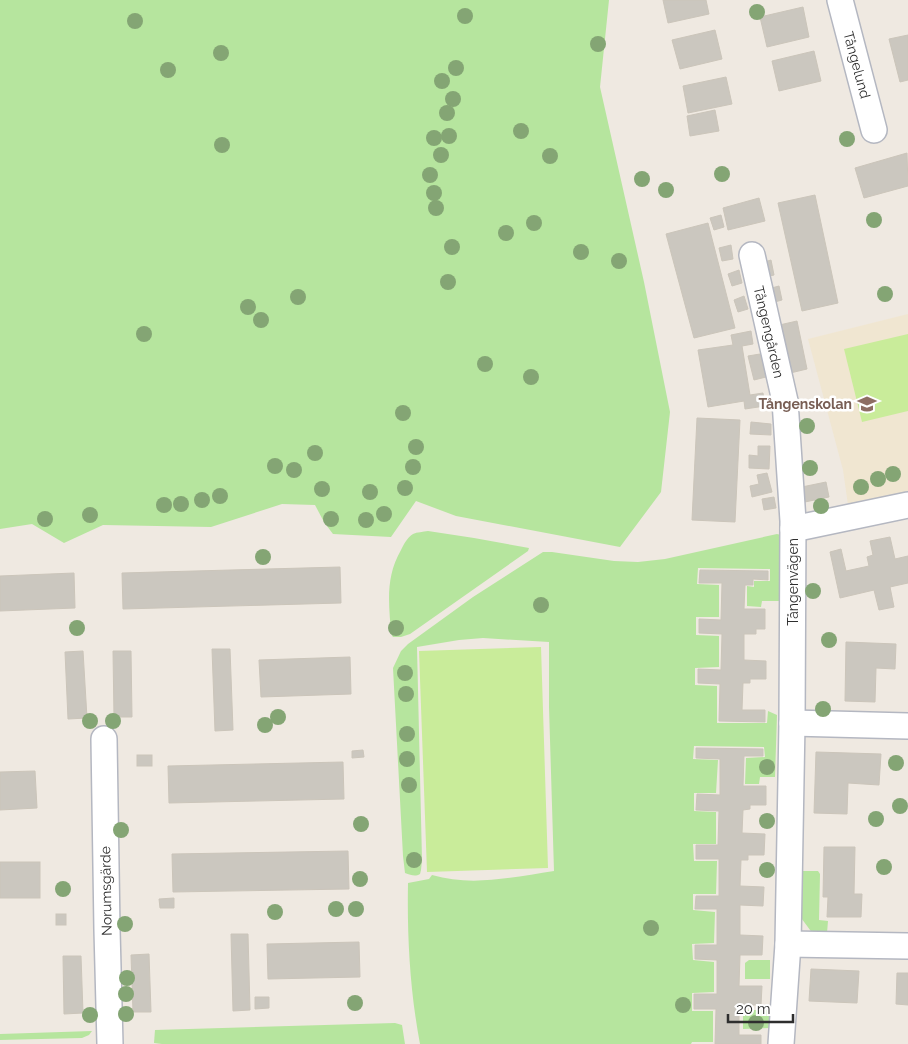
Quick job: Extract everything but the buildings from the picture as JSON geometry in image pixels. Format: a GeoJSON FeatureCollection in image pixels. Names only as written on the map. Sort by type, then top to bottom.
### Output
{"type":"FeatureCollection","features":[{"type":"Feature","properties":{"kind":"street","name":"Tångelund"},"geometry":{"type":"LineString","coordinates":[[840,0],[874,130]]}},
{"type":"Feature","properties":{"kind":"street","name":"Tångengården"},"geometry":{"type":"LineString","coordinates":[[752,255],[784,401],[793,529]]}},
{"type":"Feature","properties":{"kind":"street","name":"Tångenvägen"},"geometry":{"type":"LineString","coordinates":[[780,1044],[788,944],[793,529],[908,505]]}},
{"type":"Feature","properties":{"kind":"street"},"geometry":{"type":"LineString","coordinates":[[792,723],[908,726]]}},
{"type":"Feature","properties":{"kind":"street","name":"Norumsgärde"},"geometry":{"type":"LineString","coordinates":[[104,739],[110,1044]]}},
{"type":"Feature","properties":{"kind":"street"},"geometry":{"type":"LineString","coordinates":[[788,944],[908,946]]}},
{"type":"Feature","properties":{"kind":"shaded area","name":"Tångenskolan"},"geometry":{"type":"Polygon","coordinates":[[[908,314],[908,492],[848,505],[843,470],[808,339],[908,314]]]}},
{"type":"Feature","properties":{"kind":"green space"},"geometry":{"type":"Polygon","coordinates":[[[0,0],[609,0],[600,87],[644,282],[670,412],[661,492],[620,547],[456,516],[416,501],[391,537],[333,534],[315,505],[282,504],[211,527],[103,525],[64,543],[32,524],[0,529],[0,0]]]}},
{"type":"Feature","properties":{"kind":"green space"},"geometry":{"type":"Polygon","coordinates":[[[908,334],[908,411],[862,422],[844,349],[908,334]]]}},
{"type":"Feature","properties":{"kind":"green space"},"geometry":{"type":"Polygon","coordinates":[[[428,531],[529,548],[528,551],[410,634],[393,637],[391,634],[389,601],[392,571],[409,537],[415,533],[428,531]]]}},
{"type":"Feature","properties":{"kind":"green space"},"geometry":{"type":"Polygon","coordinates":[[[777,534],[781,535],[779,601],[762,601],[761,607],[747,606],[747,586],[754,587],[754,581],[770,581],[770,569],[698,568],[697,584],[719,585],[719,617],[696,617],[696,635],[719,636],[719,667],[695,668],[695,685],[717,686],[717,723],[767,723],[768,711],[777,715],[775,777],[760,777],[759,784],[745,784],[746,758],[765,757],[764,747],[694,746],[693,759],[718,760],[716,793],[694,793],[694,811],[716,812],[716,844],[693,844],[694,861],[717,861],[716,894],[693,894],[693,910],[715,912],[714,943],[692,944],[693,960],[714,962],[714,992],[692,993],[692,1011],[713,1011],[713,1042],[692,1042],[691,1044],[420,1044],[410,964],[408,883],[429,879],[432,875],[447,879],[478,881],[554,871],[549,642],[483,638],[417,647],[422,860],[420,874],[415,876],[405,873],[403,856],[393,668],[401,651],[473,597],[543,552],[614,561],[638,562],[665,559],[777,534]]]}},
{"type":"Feature","properties":{"kind":"green space"},"geometry":{"type":"Polygon","coordinates":[[[541,647],[548,868],[427,872],[419,651],[541,647]]]}},
{"type":"Feature","properties":{"kind":"green space"},"geometry":{"type":"Polygon","coordinates":[[[797,871],[818,871],[820,874],[819,920],[828,921],[827,933],[813,934],[796,911],[797,871]]]}},
{"type":"Feature","properties":{"kind":"green space"},"geometry":{"type":"Polygon","coordinates":[[[749,960],[770,960],[770,979],[745,979],[745,963],[749,960]]]}},
{"type":"Feature","properties":{"kind":"green space"},"geometry":{"type":"Polygon","coordinates":[[[746,1010],[769,1010],[769,1028],[743,1029],[743,1012],[746,1010]]]}},
{"type":"Feature","properties":{"kind":"green space"},"geometry":{"type":"Polygon","coordinates":[[[395,1023],[402,1025],[405,1044],[154,1043],[155,1030],[395,1023]]]}},
{"type":"Feature","properties":{"kind":"green space"},"geometry":{"type":"Polygon","coordinates":[[[92,1031],[89,1035],[82,1038],[0,1040],[0,1034],[92,1031]]]}},
{"type":"Feature","properties":{"kind":"place","name":"Tångenskolan"},"geometry":{"type":"Point","coordinates":[867,404]}}]}
